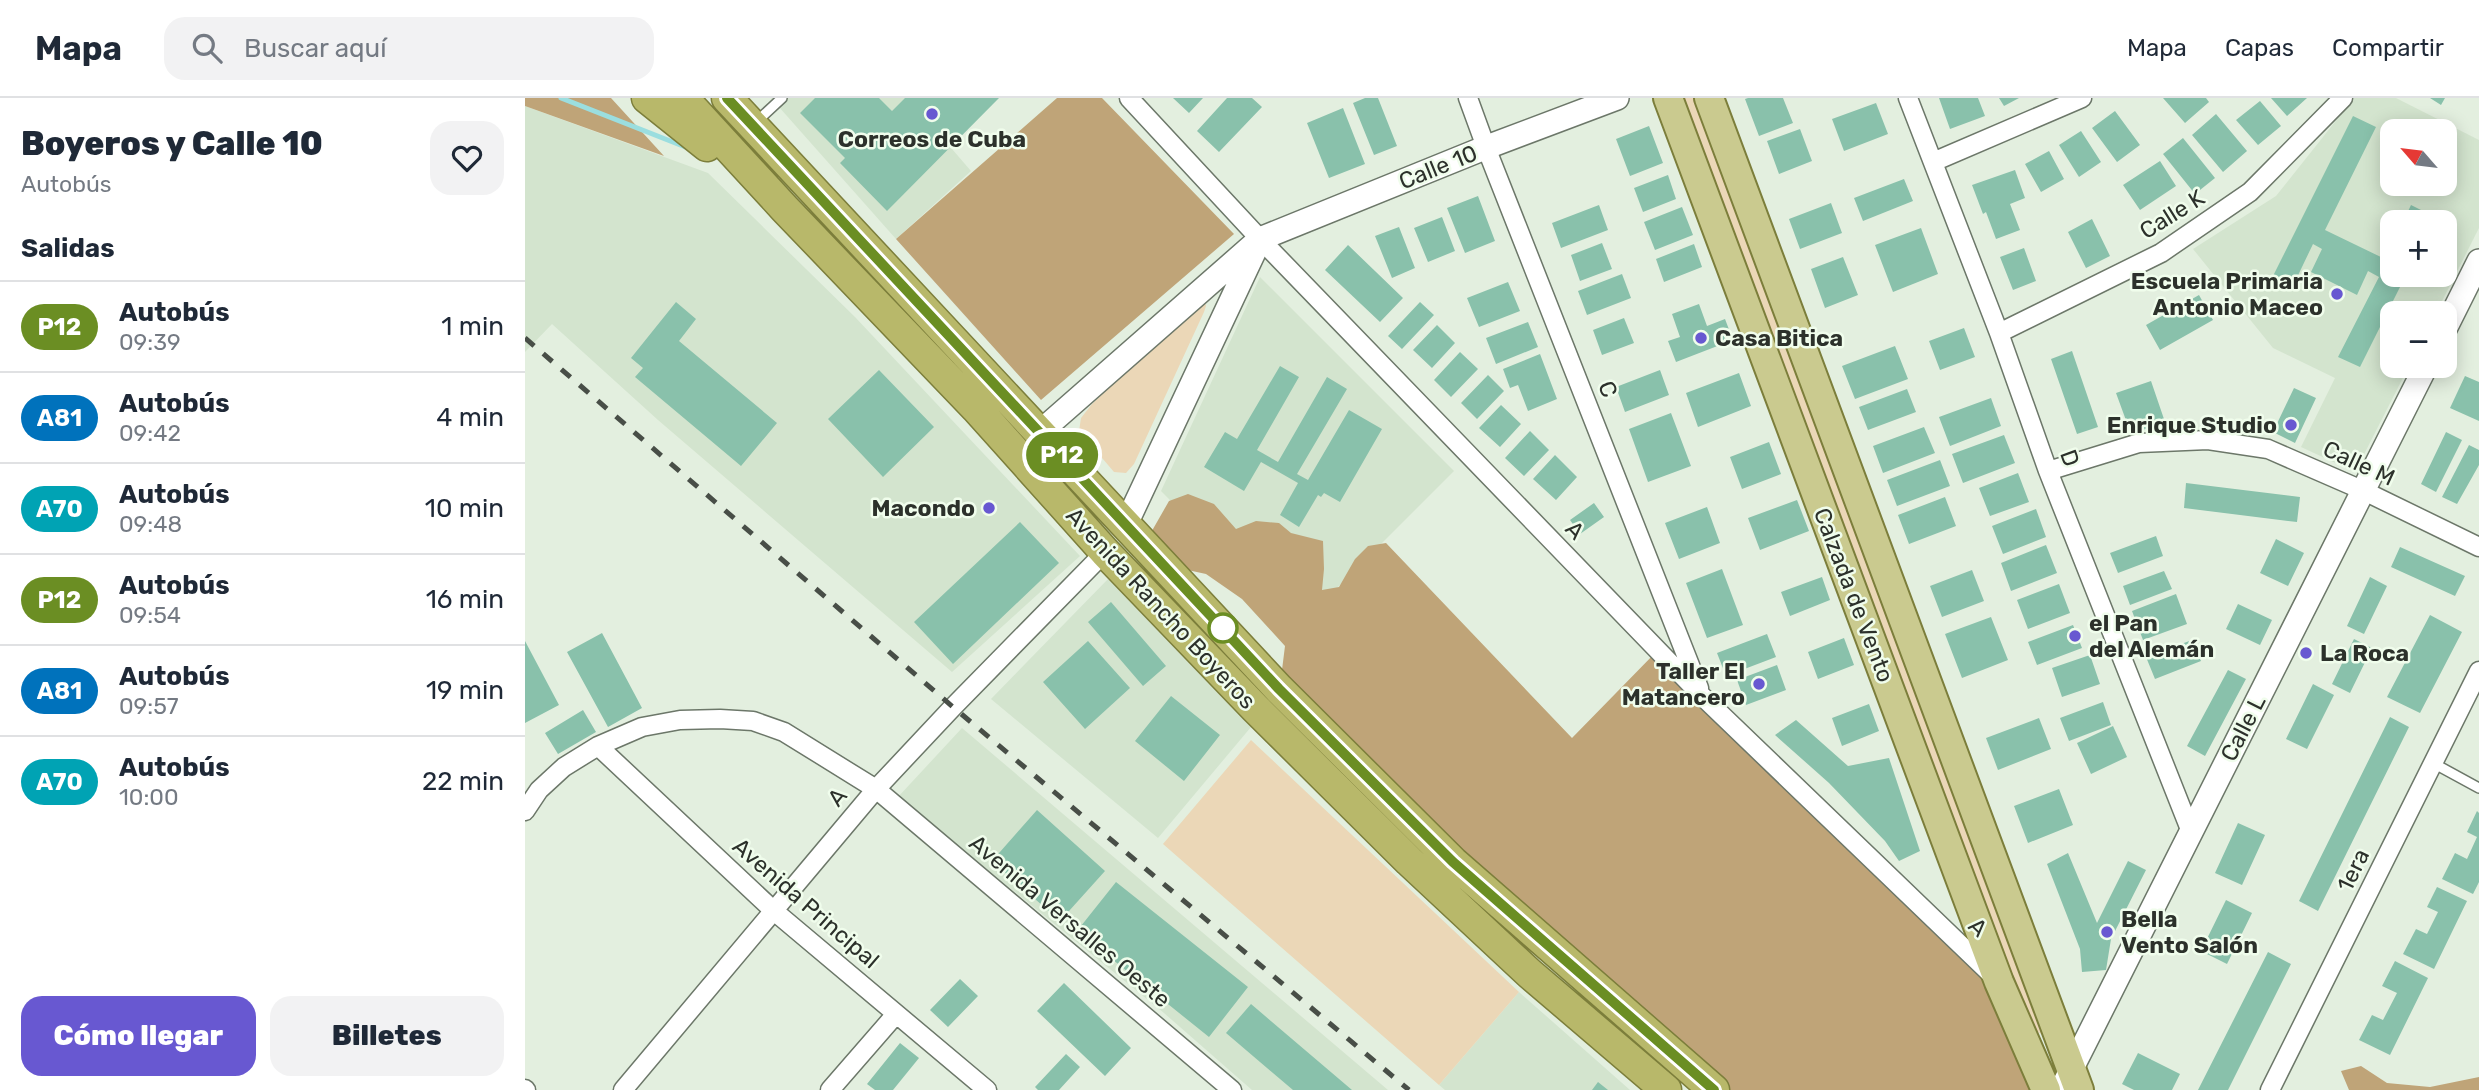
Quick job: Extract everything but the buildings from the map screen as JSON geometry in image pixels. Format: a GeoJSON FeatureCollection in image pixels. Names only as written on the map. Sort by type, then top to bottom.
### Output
{"type":"FeatureCollection","features":[{"type":"Feature","properties":{"kind":"highway"},"geometry":{"type":"LineString","coordinates":[[647,98],[785,209]]}},
{"type":"Feature","properties":{"kind":"highway","name":"Avenida Rancho Boyeros"},"geometry":{"type":"LineString","coordinates":[[683,98],[785,209],[976,408],[1105,552],[1255,708],[1409,861],[1529,973],[1667,1090]]}},
{"type":"Feature","properties":{"kind":"highway","name":"Avenida Rancho Boyeros"},"geometry":{"type":"LineString","coordinates":[[727,98],[1279,689],[1453,862],[1714,1090]]}},
{"type":"Feature","properties":{"kind":"main road","name":"Calzada de Vento"},"geometry":{"type":"LineString","coordinates":[[1668,98],[1999,982],[2046,1090]]}},
{"type":"Feature","properties":{"kind":"main road","name":"Calzada de Vento"},"geometry":{"type":"LineString","coordinates":[[1709,98],[2061,1043],[2070,1083]]}},
{"type":"Feature","properties":{"kind":"main road"},"geometry":{"type":"LineString","coordinates":[[2028,1047],[2041,1057],[2048,1057],[2061,1043]]}},
{"type":"Feature","properties":{"kind":"street","name":"A"},"geometry":{"type":"LineString","coordinates":[[1129,98],[1260,239],[1703,697],[1999,982]]}},
{"type":"Feature","properties":{"kind":"street","name":"C"},"geometry":{"type":"LineString","coordinates":[[1468,98],[1703,697]]}},
{"type":"Feature","properties":{"kind":"street","name":"Calle 10"},"geometry":{"type":"LineString","coordinates":[[1040,432],[1260,239],[1487,147],[1617,98]]}},
{"type":"Feature","properties":{"kind":"street","name":"D"},"geometry":{"type":"LineString","coordinates":[[1908,98],[1999,333],[2048,471],[2191,832]]}},
{"type":"Feature","properties":{"kind":"street"},"geometry":{"type":"LineString","coordinates":[[1933,162],[2082,98]]}},
{"type":"Feature","properties":{"kind":"street","name":"Calle K"},"geometry":{"type":"LineString","coordinates":[[1999,333],[2161,253],[2251,192],[2343,98]]}},
{"type":"Feature","properties":{"kind":"street"},"geometry":{"type":"LineString","coordinates":[[1126,524],[1260,239]]}},
{"type":"Feature","properties":{"kind":"street"},"geometry":{"type":"LineString","coordinates":[[2457,305],[2479,261]]}},
{"type":"Feature","properties":{"kind":"street","name":"Calle L"},"geometry":{"type":"LineString","coordinates":[[2070,1083],[2191,832],[2420,378]]}},
{"type":"Feature","properties":{"kind":"street","name":"Calle M"},"geometry":{"type":"LineString","coordinates":[[2048,471],[2139,443],[2208,440],[2268,449],[2479,547]]}},
{"type":"Feature","properties":{"kind":"street","name":"A"},"geometry":{"type":"LineString","coordinates":[[623,1090],[876,789],[1105,552]]}},
{"type":"Feature","properties":{"kind":"street","name":"1era"},"geometry":{"type":"LineString","coordinates":[[2270,1090],[2479,671]]}},
{"type":"Feature","properties":{"kind":"street","name":"Avenida Versalles Oeste"},"geometry":{"type":"LineString","coordinates":[[525,811],[540,790],[564,767],[598,746],[642,727],[680,720],[753,721],[783,732],[876,789],[1229,1089]]}},
{"type":"Feature","properties":{"kind":"street","name":"Avenida Principal"},"geometry":{"type":"LineString","coordinates":[[598,746],[774,911],[987,1090]]}},
{"type":"Feature","properties":{"kind":"street"},"geometry":{"type":"LineString","coordinates":[[830,1090],[896,1014]]}},
{"type":"Feature","properties":{"kind":"lane"},"geometry":{"type":"LineString","coordinates":[[752,126],[782,98]]}},
{"type":"Feature","properties":{"kind":"lane"},"geometry":{"type":"LineString","coordinates":[[2433,763],[2479,788]]}},
{"type":"Feature","properties":{"kind":"shaded area"},"geometry":{"type":"Polygon","coordinates":[[[525,98],[611,98],[664,156],[525,106],[525,98]]]}},
{"type":"Feature","properties":{"kind":"shaded area"},"geometry":{"type":"Polygon","coordinates":[[[771,98],[908,98],[971,171],[896,239],[771,98]]]}},
{"type":"Feature","properties":{"kind":"shaded area"},"geometry":{"type":"Polygon","coordinates":[[[1057,98],[1102,98],[1234,234],[1041,400],[896,239],[1057,98]]]}},
{"type":"Feature","properties":{"kind":"shaded area"},"geometry":{"type":"Polygon","coordinates":[[[1696,98],[2051,1040],[2033,1029],[2023,1014],[1681,100],[1696,98]]]}},
{"type":"Feature","properties":{"kind":"shaded area","name":"Escuela Primaria Antonio Maceo"},"geometry":{"type":"Polygon","coordinates":[[[2354,98],[2396,98],[2438,119],[2380,119],[2380,196],[2457,196],[2457,129],[2479,140],[2479,228],[2457,271],[2457,210],[2380,210],[2380,287],[2449,287],[2442,301],[2380,301],[2380,378],[2403,378],[2355,472],[2301,447],[2335,378],[2273,348],[2193,249],[2276,196],[2354,98]]]}},
{"type":"Feature","properties":{"kind":"shaded area"},"geometry":{"type":"Polygon","coordinates":[[[525,106],[708,173],[855,317],[1080,556],[952,672],[658,420],[552,324],[525,352],[525,106]]]}},
{"type":"Feature","properties":{"kind":"shaded area"},"geometry":{"type":"Polygon","coordinates":[[[1260,277],[1454,471],[1297,628],[1161,491],[1260,277]]]}},
{"type":"Feature","properties":{"kind":"shaded area"},"geometry":{"type":"Polygon","coordinates":[[[1205,302],[1204,312],[1134,464],[1126,473],[1114,472],[1079,431],[1081,418],[1092,404],[1198,303],[1205,302]]]}},
{"type":"Feature","properties":{"kind":"shaded area"},"geometry":{"type":"Polygon","coordinates":[[[1188,494],[1214,504],[1236,529],[1256,521],[1279,523],[1291,533],[1323,541],[1322,590],[1339,587],[1355,559],[1368,546],[1386,543],[1572,738],[1658,650],[1999,982],[2046,1090],[1729,1090],[1451,843],[1282,670],[1285,646],[1242,599],[1206,574],[1183,569],[1151,538],[1153,529],[1169,501],[1188,494]]]}},
{"type":"Feature","properties":{"kind":"shaded area"},"geometry":{"type":"Polygon","coordinates":[[[1108,579],[1251,727],[1158,838],[991,699],[1108,579]]]}},
{"type":"Feature","properties":{"kind":"shaded area"},"geometry":{"type":"Polygon","coordinates":[[[962,728],[1388,1090],[1252,1090],[1164,1013],[898,797],[962,728]]]}},
{"type":"Feature","properties":{"kind":"shaded area"},"geometry":{"type":"Polygon","coordinates":[[[1251,740],[1519,992],[1439,1085],[1163,844],[1251,740]]]}},
{"type":"Feature","properties":{"kind":"shaded area"},"geometry":{"type":"Polygon","coordinates":[[[1519,992],[1630,1090],[1445,1090],[1439,1085],[1519,992]]]}},
{"type":"Feature","properties":{"kind":"shaded area"},"geometry":{"type":"Polygon","coordinates":[[[2361,1066],[2387,1083],[2430,1087],[2479,1077],[2479,1090],[2349,1090],[2341,1071],[2361,1066]]]}},
{"type":"Feature","properties":{"kind":"waterway"},"geometry":{"type":"LineString","coordinates":[[561,98],[688,148]]}},
{"type":"Feature","properties":{"kind":"railway"},"geometry":{"type":"LineString","coordinates":[[525,338],[953,707],[1409,1090]]}},
{"type":"Feature","properties":{"kind":"bus line","name":"P12"},"geometry":{"type":"LineString","coordinates":[[727,98],[1279,689],[1453,862],[1714,1090]]}},
{"type":"Feature","properties":{"kind":"place","name":"Correos de Cuba"},"geometry":{"type":"Point","coordinates":[932,114]}},
{"type":"Feature","properties":{"kind":"place","name":"Escuela Primaria Antonio Maceo"},"geometry":{"type":"Point","coordinates":[2337,294]}},
{"type":"Feature","properties":{"kind":"place","name":"Casa Bitica"},"geometry":{"type":"Point","coordinates":[1701,338]}},
{"type":"Feature","properties":{"kind":"place","name":"Enrique Studio"},"geometry":{"type":"Point","coordinates":[2291,425]}},
{"type":"Feature","properties":{"kind":"place","name":"Macondo"},"geometry":{"type":"Point","coordinates":[989,508]}},
{"type":"Feature","properties":{"kind":"place","name":"el Pan del Alemán"},"geometry":{"type":"Point","coordinates":[2075,636]}},
{"type":"Feature","properties":{"kind":"place","name":"La Roca"},"geometry":{"type":"Point","coordinates":[2306,653]}},
{"type":"Feature","properties":{"kind":"place","name":"Taller El Matancero"},"geometry":{"type":"Point","coordinates":[1759,684]}},
{"type":"Feature","properties":{"kind":"place","name":"Bella Vento Salón"},"geometry":{"type":"Point","coordinates":[2107,932]}}]}
